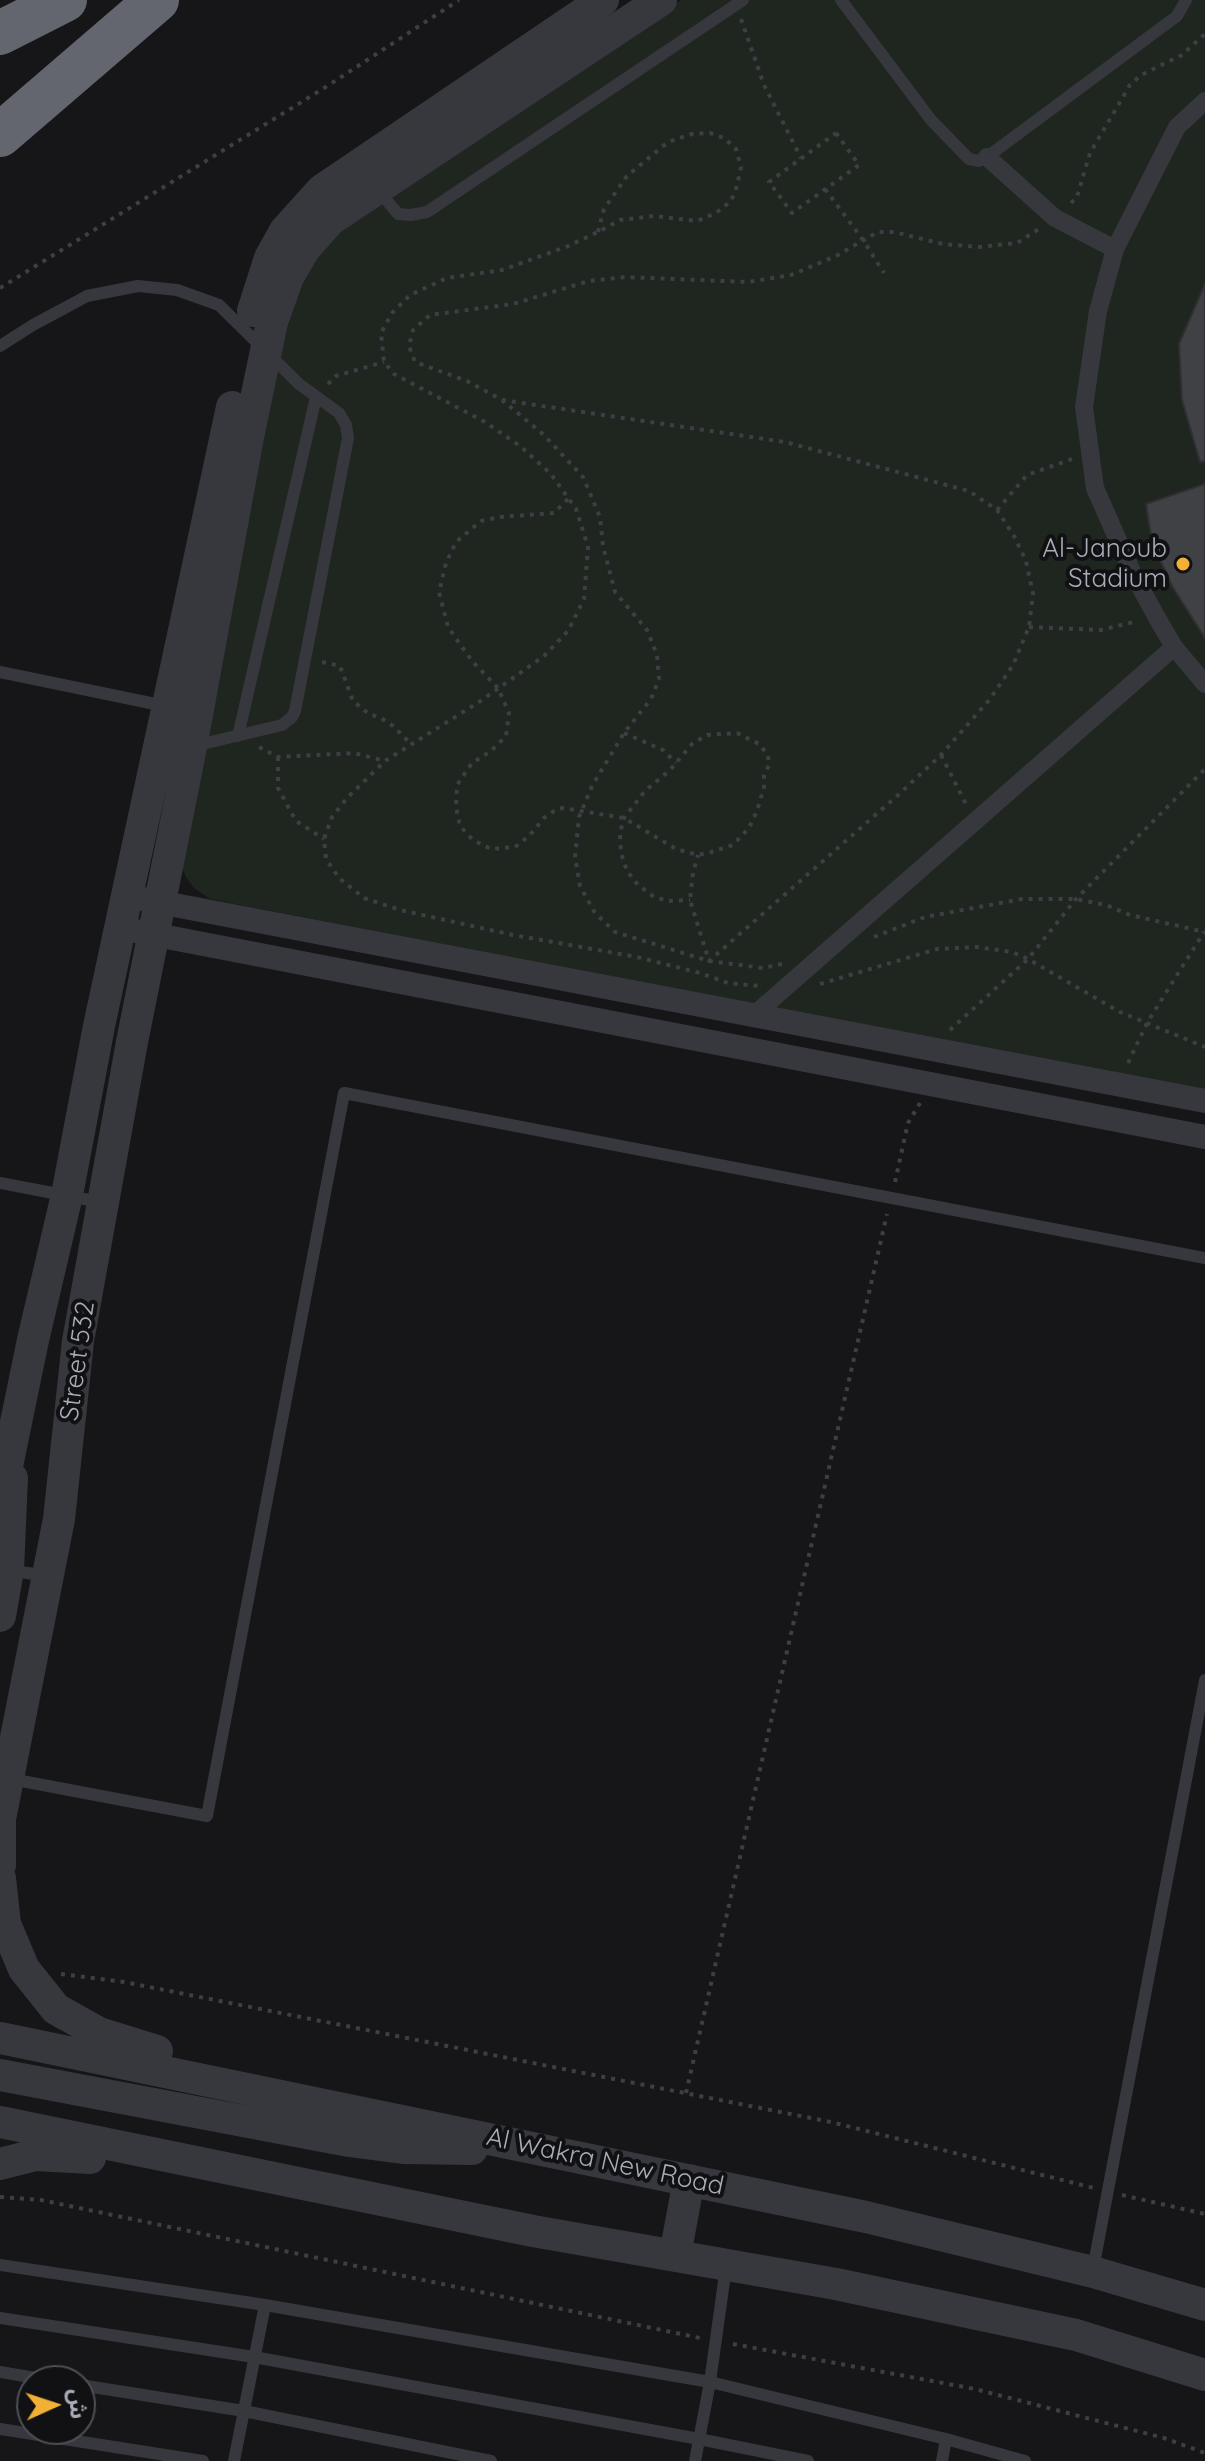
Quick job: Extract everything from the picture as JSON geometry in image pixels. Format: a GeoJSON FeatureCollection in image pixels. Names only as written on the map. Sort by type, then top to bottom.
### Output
{"type":"FeatureCollection","features":[{"type":"Feature","properties":{"kind":"highway"},"geometry":{"type":"LineString","coordinates":[[0,33],[65,0]]}},
{"type":"Feature","properties":{"kind":"highway"},"geometry":{"type":"LineString","coordinates":[[0,135],[157,0]]}},
{"type":"Feature","properties":{"kind":"street"},"geometry":{"type":"LineString","coordinates":[[256,342],[272,322],[288,277],[305,248],[368,176],[603,0]]}},
{"type":"Feature","properties":{"kind":"street"},"geometry":{"type":"LineString","coordinates":[[368,176],[661,0]]}},
{"type":"Feature","properties":{"kind":"street"},"geometry":{"type":"LineString","coordinates":[[1205,101],[1177,127],[1115,249],[1098,311],[1084,407],[1095,488],[1132,572],[1156,616],[1174,647],[1205,684]]}},
{"type":"Feature","properties":{"kind":"street"},"geometry":{"type":"LineString","coordinates":[[987,157],[1055,218],[1115,249]]}},
{"type":"Feature","properties":{"kind":"street","name":"Street 532"},"geometry":{"type":"LineString","coordinates":[[7,1428],[7,1391],[33,1340],[67,1195],[167,707],[256,342]]}},
{"type":"Feature","properties":{"kind":"street","name":"Street 532"},"geometry":{"type":"LineString","coordinates":[[0,1865],[4,1778],[59,1519],[78,1341],[248,437],[256,342]]}},
{"type":"Feature","properties":{"kind":"street"},"geometry":{"type":"LineString","coordinates":[[754,1015],[1174,647]]}},
{"type":"Feature","properties":{"kind":"street"},"geometry":{"type":"LineString","coordinates":[[127,896],[157,918],[931,1084],[1205,1137]]}},
{"type":"Feature","properties":{"kind":"street"},"geometry":{"type":"LineString","coordinates":[[120,928],[157,918],[754,1015],[1205,1101]]}},
{"type":"Feature","properties":{"kind":"street"},"geometry":{"type":"LineString","coordinates":[[0,1500],[7,1428]]}},
{"type":"Feature","properties":{"kind":"street"},"geometry":{"type":"LineString","coordinates":[[0,1616],[7,1428]]}},
{"type":"Feature","properties":{"kind":"street"},"geometry":{"type":"LineString","coordinates":[[0,1878],[5,1924],[24,1969],[56,2009],[99,2033],[151,2050],[442,2106],[506,2141]]}},
{"type":"Feature","properties":{"kind":"street","name":"Al Wakra New Road"},"geometry":{"type":"LineString","coordinates":[[0,2038],[866,2217],[1093,2272],[1205,2305]]}},
{"type":"Feature","properties":{"kind":"street"},"geometry":{"type":"LineString","coordinates":[[0,2075],[349,2141],[403,2148],[547,2150]]}},
{"type":"Feature","properties":{"kind":"street"},"geometry":{"type":"LineString","coordinates":[[0,2122],[533,2231],[836,2284],[1076,2335],[1205,2375]]}},
{"type":"Feature","properties":{"kind":"street"},"geometry":{"type":"LineString","coordinates":[[0,2164],[35,2155],[80,2156],[550,2250],[640,2250]]}},
{"type":"Feature","properties":{"kind":"street"},"geometry":{"type":"LineString","coordinates":[[675,2255],[689,2180]]}},
{"type":"Feature","properties":{"kind":"lane"},"geometry":{"type":"LineString","coordinates":[[841,0],[931,120],[969,159],[979,161],[1177,16],[1186,0]]}},
{"type":"Feature","properties":{"kind":"lane"},"geometry":{"type":"LineString","coordinates":[[368,176],[398,214],[427,212],[740,2]]}},
{"type":"Feature","properties":{"kind":"lane"},"geometry":{"type":"LineString","coordinates":[[0,346],[87,296],[138,286],[177,290],[219,305],[299,384],[339,413],[346,425],[348,438],[292,717],[282,725],[191,747]]}},
{"type":"Feature","properties":{"kind":"lane"},"geometry":{"type":"LineString","coordinates":[[238,736],[316,397]]}},
{"type":"Feature","properties":{"kind":"lane"},"geometry":{"type":"LineString","coordinates":[[0,672],[167,707]]}},
{"type":"Feature","properties":{"kind":"lane"},"geometry":{"type":"LineString","coordinates":[[4,1778],[207,1816],[344,1093],[1205,1258]]}},
{"type":"Feature","properties":{"kind":"lane"},"geometry":{"type":"LineString","coordinates":[[0,1183],[103,1203]]}},
{"type":"Feature","properties":{"kind":"lane"},"geometry":{"type":"LineString","coordinates":[[4,1570],[48,1576]]}},
{"type":"Feature","properties":{"kind":"lane"},"geometry":{"type":"LineString","coordinates":[[1093,2272],[1205,1680]]}},
{"type":"Feature","properties":{"kind":"lane"},"geometry":{"type":"LineString","coordinates":[[0,2265],[265,2305],[710,2382],[1025,2461]]}},
{"type":"Feature","properties":{"kind":"lane"},"geometry":{"type":"LineString","coordinates":[[695,2461],[727,2265]]}},
{"type":"Feature","properties":{"kind":"lane"},"geometry":{"type":"LineString","coordinates":[[234,2461],[265,2305]]}},
{"type":"Feature","properties":{"kind":"lane"},"geometry":{"type":"LineString","coordinates":[[0,2318],[254,2357],[808,2461]]}},
{"type":"Feature","properties":{"kind":"lane"},"geometry":{"type":"LineString","coordinates":[[96,2388],[244,2411],[491,2461]]}},
{"type":"Feature","properties":{"kind":"lane"},"geometry":{"type":"LineString","coordinates":[[0,2429],[203,2461]]}},
{"type":"Feature","properties":{"kind":"lane"},"geometry":{"type":"LineString","coordinates":[[942,2461],[946,2439]]}},
{"type":"Feature","properties":{"kind":"path"},"geometry":{"type":"LineString","coordinates":[[0,288],[329,85],[459,0]]}},
{"type":"Feature","properties":{"kind":"path"},"geometry":{"type":"LineString","coordinates":[[740,2],[764,85],[801,158]]}},
{"type":"Feature","properties":{"kind":"path"},"geometry":{"type":"LineString","coordinates":[[821,957],[763,968],[709,961],[615,932],[595,913],[580,886],[575,857],[582,810],[592,786],[624,733],[651,699],[659,679],[657,655],[647,630],[615,592],[603,546],[600,517],[583,477],[544,435],[502,400],[467,381],[415,362],[409,346],[413,330],[430,315],[513,304],[589,281],[625,277],[748,282],[791,275],[836,256],[878,232],[979,247],[1017,243],[1055,218],[1077,197],[1090,153],[1130,85],[1141,75],[1182,55],[1205,34]]}},
{"type":"Feature","properties":{"kind":"path"},"geometry":{"type":"LineString","coordinates":[[598,232],[604,209],[627,176],[668,142],[692,134],[710,133],[724,138],[736,149],[741,167],[737,186],[731,201],[716,213],[697,221],[654,216],[620,220],[598,232],[566,247],[502,270],[447,278],[410,295],[392,313],[381,333],[384,362],[394,374],[485,422],[520,446],[551,474],[576,509],[588,547],[584,599],[568,631],[552,647],[498,688],[385,761],[347,798],[332,817],[324,839],[326,859],[339,878],[364,898],[400,910],[513,935],[637,957],[728,983],[785,988],[829,983],[937,949],[977,947],[1012,952],[1120,1012],[1205,1047]]}},
{"type":"Feature","properties":{"kind":"path"},"geometry":{"type":"LineString","coordinates":[[836,133],[859,165],[792,213],[769,182],[801,158],[836,133]]}},
{"type":"Feature","properties":{"kind":"path"},"geometry":{"type":"LineString","coordinates":[[825,189],[884,273]]}},
{"type":"Feature","properties":{"kind":"path"},"geometry":{"type":"LineString","coordinates":[[316,397],[336,376],[384,362]]}},
{"type":"Feature","properties":{"kind":"path"},"geometry":{"type":"LineString","coordinates":[[502,400],[785,442],[969,491],[997,510],[1026,561],[1033,594],[1029,627],[1013,665],[990,699],[941,755],[709,961]]}},
{"type":"Feature","properties":{"kind":"path"},"geometry":{"type":"LineString","coordinates":[[997,510],[1027,475],[1090,455]]}},
{"type":"Feature","properties":{"kind":"path"},"geometry":{"type":"LineString","coordinates":[[568,498],[554,513],[481,521],[456,542],[446,563],[439,592],[448,627],[472,661],[498,688],[509,713],[506,736],[491,751],[472,763],[457,785],[456,807],[460,826],[473,840],[491,849],[515,847],[557,809],[582,810],[624,818],[676,849],[698,855],[733,845],[749,828],[757,811],[769,765],[768,755],[759,744],[737,733],[707,735],[692,744],[645,791],[624,818],[620,833],[621,853],[632,878],[653,896],[667,901],[690,900]]}},
{"type":"Feature","properties":{"kind":"path"},"geometry":{"type":"LineString","coordinates":[[1029,627],[1101,630],[1156,616]]}},
{"type":"Feature","properties":{"kind":"path"},"geometry":{"type":"LineString","coordinates":[[305,658],[340,666],[353,701],[369,714],[393,726],[411,744]]}},
{"type":"Feature","properties":{"kind":"path"},"geometry":{"type":"LineString","coordinates":[[624,733],[663,750],[676,763]]}},
{"type":"Feature","properties":{"kind":"path"},"geometry":{"type":"LineString","coordinates":[[238,736],[278,757],[354,753],[385,761]]}},
{"type":"Feature","properties":{"kind":"path"},"geometry":{"type":"LineString","coordinates":[[941,755],[975,822]]}},
{"type":"Feature","properties":{"kind":"path"},"geometry":{"type":"LineString","coordinates":[[278,757],[278,788],[296,821],[324,839]]}},
{"type":"Feature","properties":{"kind":"path"},"geometry":{"type":"LineString","coordinates":[[940,1051],[945,1034],[1028,959],[1076,899],[1205,769]]}},
{"type":"Feature","properties":{"kind":"path"},"geometry":{"type":"LineString","coordinates":[[698,855],[690,900],[709,961]]}},
{"type":"Feature","properties":{"kind":"path"},"geometry":{"type":"LineString","coordinates":[[871,938],[925,917],[1022,899],[1076,899],[1106,905],[1130,915],[1205,931],[1147,1023],[1118,1084]]}},
{"type":"Feature","properties":{"kind":"path"},"geometry":{"type":"LineString","coordinates":[[686,2093],[908,1123],[931,1084]]}},
{"type":"Feature","properties":{"kind":"path"},"geometry":{"type":"LineString","coordinates":[[24,1969],[124,1982],[831,2122],[1205,2214]]}},
{"type":"Feature","properties":{"kind":"path"},"geometry":{"type":"LineString","coordinates":[[0,2197],[41,2200],[716,2341],[975,2389],[1164,2438],[1205,2453]]}},
{"type":"Feature","properties":{"kind":"shaded area"},"geometry":{"type":"Polygon","coordinates":[[[681,0],[1205,0],[1205,1094],[210,899],[194,888],[186,877],[180,863],[281,344],[302,276],[340,224],[681,0]]]}},
{"type":"Feature","properties":{"kind":"building","name":"Al-Janoub Stadium"},"geometry":{"type":"Polygon","coordinates":[[[1205,284],[1205,461],[1200,462],[1182,400],[1179,344],[1205,284]]]}},
{"type":"Feature","properties":{"kind":"building","name":"Al-Janoub Stadium"},"geometry":{"type":"Polygon","coordinates":[[[1205,484],[1205,638],[1172,586],[1152,542],[1146,504],[1205,484]]]}},
{"type":"Feature","properties":{"kind":"place","name":"Al-Janoub Stadium"},"geometry":{"type":"Point","coordinates":[1183,564]}}]}
